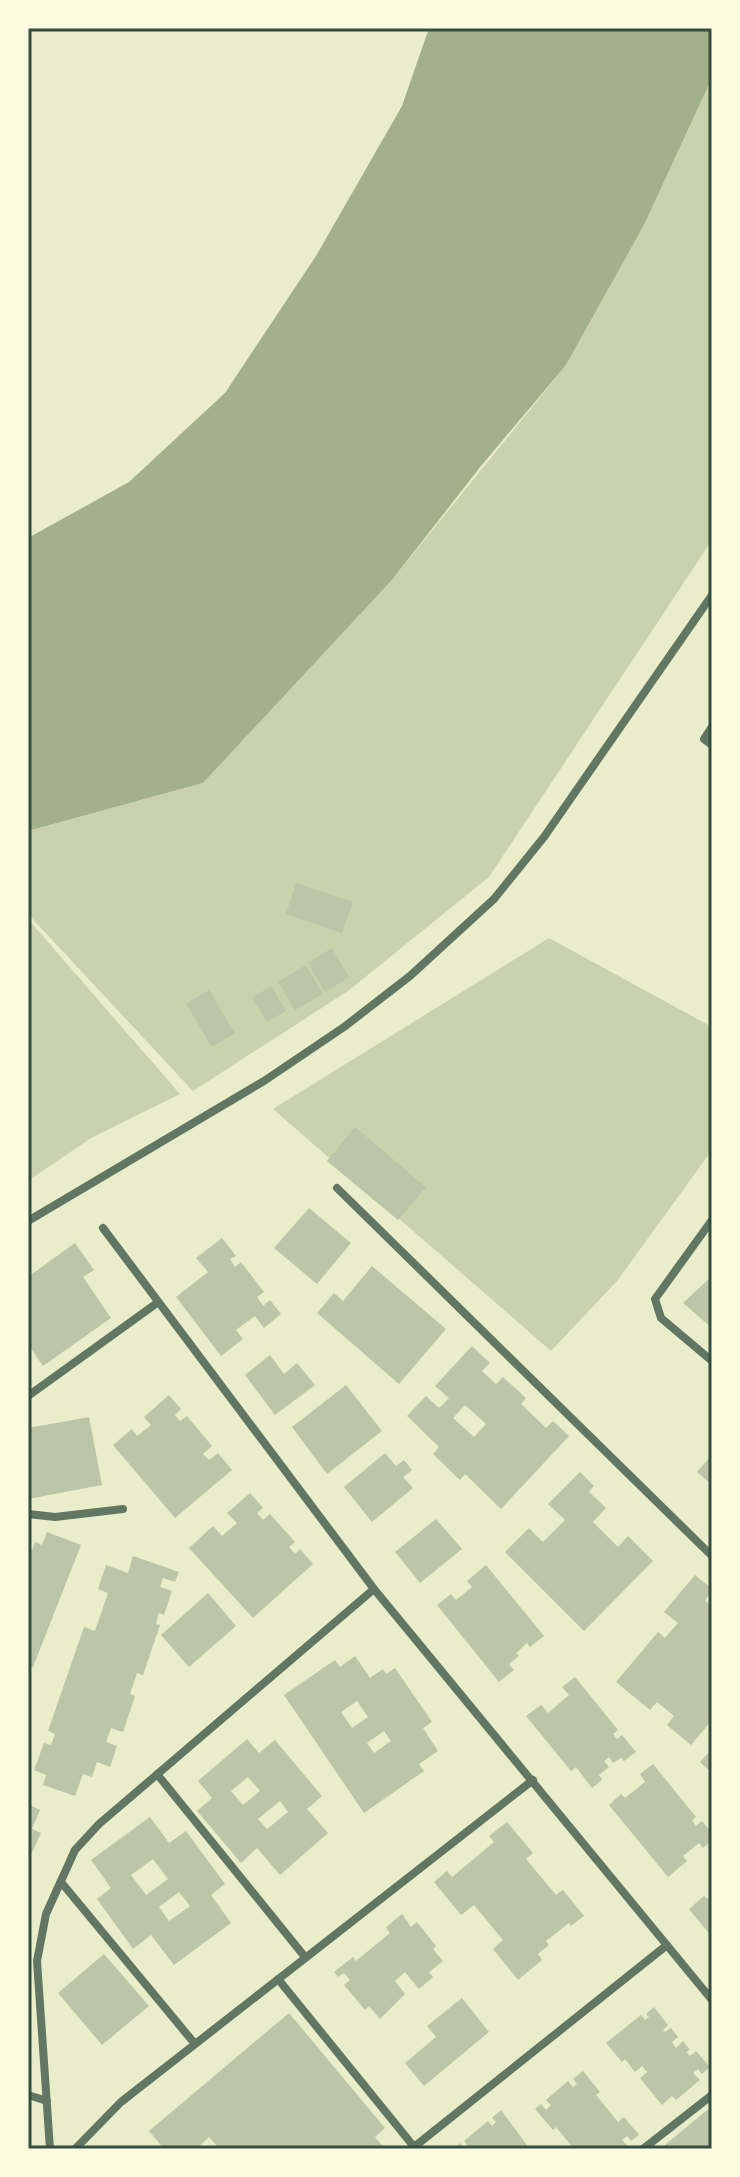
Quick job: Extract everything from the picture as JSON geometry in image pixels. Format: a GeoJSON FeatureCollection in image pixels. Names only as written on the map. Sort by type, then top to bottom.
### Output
{"type":"FeatureCollection","features":[{"type":"Feature","properties":{"kind":"street"},"geometry":{"type":"LineString","coordinates":[[28,1221],[264,1081],[344,1027],[410,976],[484,909],[544,837],[712,595]]}},
{"type":"Feature","properties":{"kind":"street"},"geometry":{"type":"LineString","coordinates":[[712,727],[704,739],[712,745]]}},
{"type":"Feature","properties":{"kind":"street"},"geometry":{"type":"LineString","coordinates":[[337,1188],[712,1556]]}},
{"type":"Feature","properties":{"kind":"street"},"geometry":{"type":"LineString","coordinates":[[712,1220],[655,1299],[661,1318],[712,1361]]}},
{"type":"Feature","properties":{"kind":"street"},"geometry":{"type":"LineString","coordinates":[[103,1228],[374,1589],[712,2000]]}},
{"type":"Feature","properties":{"kind":"street"},"geometry":{"type":"LineString","coordinates":[[28,1396],[157,1303]]}},
{"type":"Feature","properties":{"kind":"street"},"geometry":{"type":"LineString","coordinates":[[28,1514],[55,1517],[123,1509]]}},
{"type":"Feature","properties":{"kind":"street"},"geometry":{"type":"LineString","coordinates":[[50,2149],[37,1961],[46,1914],[75,1850],[99,1824],[374,1589]]}},
{"type":"Feature","properties":{"kind":"street"},"geometry":{"type":"LineString","coordinates":[[157,1774],[305,1957]]}},
{"type":"Feature","properties":{"kind":"street"},"geometry":{"type":"LineString","coordinates":[[75,2149],[121,2102],[533,1780]]}},
{"type":"Feature","properties":{"kind":"street"},"geometry":{"type":"LineString","coordinates":[[61,1882],[195,2044]]}},
{"type":"Feature","properties":{"kind":"street"},"geometry":{"type":"LineString","coordinates":[[278,1979],[415,2148],[667,1945]]}},
{"type":"Feature","properties":{"kind":"street"},"geometry":{"type":"LineString","coordinates":[[28,2095],[47,2101]]}},
{"type":"Feature","properties":{"kind":"street"},"geometry":{"type":"LineString","coordinates":[[643,2149],[712,2095]]}},
{"type":"Feature","properties":{"kind":"shaded area"},"geometry":{"type":"Polygon","coordinates":[[[429,28],[712,28],[712,78],[644,225],[566,365],[481,466],[392,580],[203,783],[28,831],[28,538],[129,482],[225,393],[316,256],[402,106],[429,28]]]}},
{"type":"Feature","properties":{"kind":"shaded area"},"geometry":{"type":"Polygon","coordinates":[[[712,78],[712,540],[489,877],[348,991],[193,1091],[28,914],[28,831],[203,783],[392,580],[566,365],[644,225],[712,78]]]}},
{"type":"Feature","properties":{"kind":"shaded area"},"geometry":{"type":"Polygon","coordinates":[[[28,919],[180,1094],[91,1138],[28,1181],[28,919]]]}},
{"type":"Feature","properties":{"kind":"shaded area"},"geometry":{"type":"Polygon","coordinates":[[[549,938],[712,1027],[712,1150],[617,1281],[551,1351],[273,1109],[549,938]]]}},
{"type":"Feature","properties":{"kind":"building"},"geometry":{"type":"Polygon","coordinates":[[[296,883],[353,902],[342,933],[286,914],[296,883]]]}},
{"type":"Feature","properties":{"kind":"building"},"geometry":{"type":"Polygon","coordinates":[[[332,948],[349,977],[325,992],[308,963],[332,948]]]}},
{"type":"Feature","properties":{"kind":"building"},"geometry":{"type":"Polygon","coordinates":[[[306,965],[323,994],[295,1010],[278,982],[306,965]]]}},
{"type":"Feature","properties":{"kind":"building"},"geometry":{"type":"Polygon","coordinates":[[[271,986],[286,1011],[267,1022],[252,998],[271,986]]]}},
{"type":"Feature","properties":{"kind":"building"},"geometry":{"type":"Polygon","coordinates":[[[209,990],[235,1033],[212,1047],[186,1004],[209,990]]]}},
{"type":"Feature","properties":{"kind":"building"},"geometry":{"type":"Polygon","coordinates":[[[355,1127],[426,1187],[398,1220],[327,1161],[355,1127]]]}},
{"type":"Feature","properties":{"kind":"building"},"geometry":{"type":"Polygon","coordinates":[[[309,1208],[351,1243],[317,1284],[274,1248],[309,1208]]]}},
{"type":"Feature","properties":{"kind":"building"},"geometry":{"type":"Polygon","coordinates":[[[222,1238],[236,1256],[230,1259],[235,1267],[241,1262],[264,1292],[257,1297],[263,1306],[270,1300],[281,1314],[264,1328],[255,1316],[236,1330],[243,1339],[221,1356],[176,1297],[208,1272],[196,1258],[222,1238]]]}},
{"type":"Feature","properties":{"kind":"building"},"geometry":{"type":"Polygon","coordinates":[[[75,1243],[94,1270],[83,1277],[111,1318],[43,1366],[28,1344],[28,1277],[75,1243]]]}},
{"type":"Feature","properties":{"kind":"building"},"geometry":{"type":"Polygon","coordinates":[[[372,1266],[446,1329],[399,1384],[317,1313],[334,1293],[343,1301],[372,1266]]]}},
{"type":"Feature","properties":{"kind":"building"},"geometry":{"type":"Polygon","coordinates":[[[712,1276],[712,1328],[683,1303],[712,1276]]]}},
{"type":"Feature","properties":{"kind":"building"},"geometry":{"type":"Polygon","coordinates":[[[472,1346],[490,1363],[482,1371],[496,1384],[503,1377],[526,1398],[521,1404],[546,1428],[553,1421],[569,1436],[501,1509],[465,1474],[460,1480],[433,1454],[439,1447],[407,1416],[426,1396],[439,1408],[449,1398],[435,1386],[472,1346]],[[465,1405],[453,1418],[474,1437],[486,1424],[465,1405]]]}},
{"type":"Feature","properties":{"kind":"building"},"geometry":{"type":"Polygon","coordinates":[[[270,1355],[284,1374],[297,1363],[315,1385],[275,1415],[245,1375],[270,1355]]]}},
{"type":"Feature","properties":{"kind":"building"},"geometry":{"type":"Polygon","coordinates":[[[346,1385],[382,1431],[327,1474],[292,1427],[346,1385]]]}},
{"type":"Feature","properties":{"kind":"building"},"geometry":{"type":"Polygon","coordinates":[[[169,1395],[181,1409],[175,1415],[180,1421],[187,1416],[212,1446],[203,1454],[209,1460],[218,1453],[232,1470],[175,1518],[113,1445],[132,1429],[137,1436],[151,1425],[144,1417],[169,1395]]]}},
{"type":"Feature","properties":{"kind":"building"},"geometry":{"type":"Polygon","coordinates":[[[89,1417],[102,1485],[28,1499],[28,1428],[89,1417]]]}},
{"type":"Feature","properties":{"kind":"building"},"geometry":{"type":"Polygon","coordinates":[[[385,1453],[396,1466],[404,1460],[412,1470],[403,1477],[413,1488],[372,1522],[344,1487],[385,1453]]]}},
{"type":"Feature","properties":{"kind":"building"},"geometry":{"type":"Polygon","coordinates":[[[712,1455],[712,1485],[697,1472],[712,1455]]]}},
{"type":"Feature","properties":{"kind":"building"},"geometry":{"type":"Polygon","coordinates":[[[580,1472],[594,1486],[589,1492],[606,1508],[593,1522],[618,1547],[628,1536],[653,1561],[584,1631],[505,1552],[529,1528],[543,1542],[565,1520],[548,1504],[580,1472]]]}},
{"type":"Feature","properties":{"kind":"building"},"geometry":{"type":"Polygon","coordinates":[[[250,1493],[263,1508],[257,1513],[263,1520],[270,1514],[295,1542],[289,1547],[295,1554],[300,1549],[313,1564],[253,1618],[189,1548],[213,1526],[222,1536],[237,1523],[227,1513],[250,1493]]]}},
{"type":"Feature","properties":{"kind":"building"},"geometry":{"type":"Polygon","coordinates":[[[436,1519],[462,1549],[420,1583],[395,1552],[436,1519]]]}},
{"type":"Feature","properties":{"kind":"building"},"geometry":{"type":"Polygon","coordinates":[[[47,1532],[81,1545],[33,1667],[28,1666],[28,1549],[32,1551],[35,1542],[42,1545],[47,1532]]]}},
{"type":"Feature","properties":{"kind":"building"},"geometry":{"type":"Polygon","coordinates":[[[133,1556],[179,1572],[175,1582],[163,1578],[160,1587],[172,1591],[164,1615],[159,1613],[156,1624],[160,1625],[143,1675],[137,1673],[130,1694],[135,1696],[123,1732],[111,1728],[106,1742],[117,1746],[110,1767],[97,1762],[92,1777],[83,1774],[75,1796],[43,1785],[46,1775],[34,1770],[44,1743],[51,1745],[55,1734],[48,1731],[84,1627],[95,1631],[108,1593],[98,1589],[106,1565],[128,1573],[133,1556]]]}},
{"type":"Feature","properties":{"kind":"building"},"geometry":{"type":"Polygon","coordinates":[[[486,1565],[544,1636],[530,1647],[527,1643],[516,1653],[519,1656],[509,1664],[514,1670],[499,1682],[437,1605],[451,1594],[456,1600],[472,1587],[467,1581],[486,1565]]]}},
{"type":"Feature","properties":{"kind":"building"},"geometry":{"type":"Polygon","coordinates":[[[695,1575],[712,1589],[705,1601],[712,1607],[712,1720],[691,1745],[667,1725],[674,1716],[657,1702],[650,1710],[616,1682],[658,1632],[665,1638],[678,1623],[664,1612],[695,1575]]]}},
{"type":"Feature","properties":{"kind":"building"},"geometry":{"type":"Polygon","coordinates":[[[208,1593],[236,1626],[189,1667],[161,1635],[208,1593]]]}},
{"type":"Feature","properties":{"kind":"building"},"geometry":{"type":"Polygon","coordinates":[[[355,1656],[370,1678],[383,1669],[386,1674],[395,1668],[432,1722],[423,1728],[438,1751],[419,1764],[424,1771],[364,1813],[284,1695],[335,1660],[340,1667],[355,1656]],[[357,1701],[341,1712],[352,1728],[368,1717],[357,1701]],[[384,1731],[367,1743],[374,1753],[391,1741],[384,1731]]]}},
{"type":"Feature","properties":{"kind":"building"},"geometry":{"type":"Polygon","coordinates":[[[575,1677],[618,1730],[613,1734],[617,1739],[622,1735],[636,1752],[624,1761],[621,1758],[613,1763],[609,1757],[604,1761],[609,1767],[599,1775],[602,1780],[592,1788],[576,1767],[571,1771],[526,1716],[541,1705],[548,1713],[569,1695],[562,1687],[575,1677]]]}},
{"type":"Feature","properties":{"kind":"building"},"geometry":{"type":"Polygon","coordinates":[[[247,1739],[259,1753],[275,1740],[322,1796],[307,1809],[328,1833],[280,1875],[257,1848],[241,1863],[197,1811],[212,1798],[198,1781],[247,1739]],[[248,1777],[231,1791],[243,1805],[260,1791],[248,1777]],[[280,1801],[258,1819],[267,1829],[288,1812],[280,1801]]]}},
{"type":"Feature","properties":{"kind":"building"},"geometry":{"type":"Polygon","coordinates":[[[712,1749],[712,1773],[700,1762],[712,1749]]]}},
{"type":"Feature","properties":{"kind":"building"},"geometry":{"type":"Polygon","coordinates":[[[653,1764],[696,1817],[692,1820],[696,1826],[702,1821],[712,1833],[712,1841],[703,1848],[699,1843],[683,1856],[687,1861],[668,1877],[609,1805],[621,1794],[625,1798],[645,1782],[640,1774],[653,1764]]]}},
{"type":"Feature","properties":{"kind":"building"},"geometry":{"type":"Polygon","coordinates":[[[28,1804],[40,1810],[32,1829],[41,1833],[28,1861],[28,1804]]]}},
{"type":"Feature","properties":{"kind":"building"},"geometry":{"type":"Polygon","coordinates":[[[150,1817],[169,1843],[186,1831],[225,1884],[211,1895],[231,1923],[174,1965],[151,1935],[133,1949],[97,1899],[111,1888],[91,1860],[150,1817]],[[153,1859],[131,1875],[146,1895],[168,1879],[153,1859]],[[179,1892],[159,1907],[169,1921],[190,1906],[179,1892]]]}},
{"type":"Feature","properties":{"kind":"building"},"geometry":{"type":"Polygon","coordinates":[[[507,1822],[533,1853],[526,1859],[556,1895],[563,1890],[584,1916],[546,1941],[549,1945],[538,1954],[542,1960],[518,1980],[493,1949],[503,1940],[474,1905],[461,1915],[434,1882],[447,1871],[452,1877],[494,1842],[489,1836],[507,1822]]]}},
{"type":"Feature","properties":{"kind":"building"},"geometry":{"type":"Polygon","coordinates":[[[704,1896],[712,1902],[712,1937],[689,1909],[704,1896]]]}},
{"type":"Feature","properties":{"kind":"building"},"geometry":{"type":"Polygon","coordinates":[[[402,1914],[411,1927],[417,1922],[436,1946],[433,1949],[443,1961],[429,1972],[433,1977],[419,1989],[405,1972],[395,1981],[405,1994],[380,2019],[369,2006],[365,2010],[344,1985],[350,1980],[344,1973],[338,1977],[334,1972],[353,1957],[356,1961],[390,1933],[386,1927],[402,1914]]]}},
{"type":"Feature","properties":{"kind":"building"},"geometry":{"type":"Polygon","coordinates":[[[104,1954],[149,2006],[102,2045],[58,1993],[104,1954]]]}},
{"type":"Feature","properties":{"kind":"building"},"geometry":{"type":"Polygon","coordinates":[[[462,1998],[489,2032],[424,2086],[405,2063],[436,2037],[427,2026],[462,1998]]]}},
{"type":"Feature","properties":{"kind":"building"},"geometry":{"type":"Polygon","coordinates":[[[654,2007],[668,2025],[663,2030],[665,2032],[671,2028],[678,2037],[672,2042],[676,2048],[683,2041],[690,2050],[686,2052],[690,2056],[696,2051],[710,2067],[702,2074],[698,2069],[693,2073],[700,2080],[676,2100],[672,2096],[662,2105],[640,2078],[647,2072],[642,2066],[635,2072],[606,2043],[641,2015],[645,2020],[649,2017],[646,2014],[654,2007]]]}},
{"type":"Feature","properties":{"kind":"building"},"geometry":{"type":"Polygon","coordinates":[[[289,2013],[385,2128],[375,2137],[385,2149],[220,2149],[209,2137],[196,2149],[164,2149],[149,2131],[289,2013]]]}},
{"type":"Feature","properties":{"kind":"building"},"geometry":{"type":"Polygon","coordinates":[[[583,2071],[600,2092],[596,2095],[618,2122],[624,2117],[639,2135],[631,2141],[627,2136],[622,2140],[628,2146],[624,2149],[574,2149],[556,2127],[553,2130],[535,2109],[541,2104],[546,2110],[551,2105],[546,2100],[568,2081],[573,2087],[577,2084],[573,2079],[583,2071]]]}},
{"type":"Feature","properties":{"kind":"building"},"geometry":{"type":"Polygon","coordinates":[[[712,2106],[712,2149],[660,2149],[712,2106]]]}},
{"type":"Feature","properties":{"kind":"building"},"geometry":{"type":"Polygon","coordinates":[[[501,2110],[530,2149],[464,2149],[468,2146],[464,2141],[488,2121],[492,2126],[496,2122],[492,2118],[501,2110]]]}}]}
